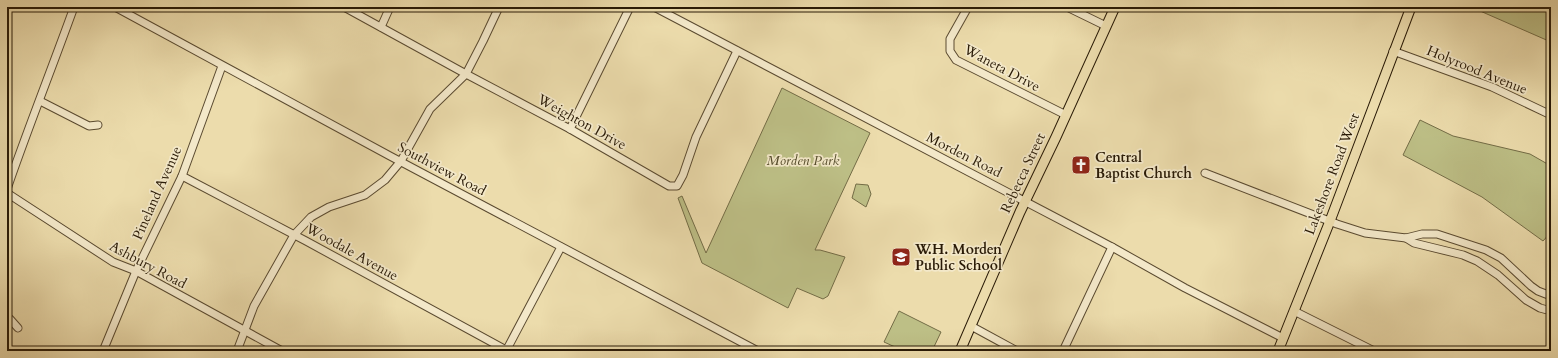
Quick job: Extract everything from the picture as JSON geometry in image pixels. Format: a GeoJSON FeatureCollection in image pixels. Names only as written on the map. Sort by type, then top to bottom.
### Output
{"type":"FeatureCollection","features":[{"type":"Feature","properties":{"kind":"main road","name":"Rebecca Street"},"geometry":{"type":"LineString","coordinates":[[960,351],[1025,202],[1115,7]]}},
{"type":"Feature","properties":{"kind":"main road","name":"Lakeshore Road West"},"geometry":{"type":"LineString","coordinates":[[1278,351],[1330,221],[1393,51],[1411,7]]}},
{"type":"Feature","properties":{"kind":"street"},"geometry":{"type":"LineString","coordinates":[[7,189],[74,7]]}},
{"type":"Feature","properties":{"kind":"street","name":"Southview Road"},"geometry":{"type":"LineString","coordinates":[[115,7],[222,66],[758,351]]}},
{"type":"Feature","properties":{"kind":"street","name":"Weighton Drive"},"geometry":{"type":"LineString","coordinates":[[344,7],[570,129],[668,186],[677,186],[683,175],[696,137],[737,51]]}},
{"type":"Feature","properties":{"kind":"street"},"geometry":{"type":"LineString","coordinates":[[381,27],[390,7]]}},
{"type":"Feature","properties":{"kind":"street"},"geometry":{"type":"LineString","coordinates":[[237,351],[254,306],[294,235],[311,217],[329,207],[365,195],[385,180],[400,161],[430,109],[466,74],[499,7]]}},
{"type":"Feature","properties":{"kind":"street"},"geometry":{"type":"LineString","coordinates":[[570,129],[630,7]]}},
{"type":"Feature","properties":{"kind":"street","name":"Morden Road"},"geometry":{"type":"LineString","coordinates":[[654,7],[1112,247],[1185,288],[1283,338]]}},
{"type":"Feature","properties":{"kind":"street","name":"Waneta Drive"},"geometry":{"type":"LineString","coordinates":[[968,7],[950,39],[950,51],[956,60],[1066,116]]}},
{"type":"Feature","properties":{"kind":"street"},"geometry":{"type":"LineString","coordinates":[[1068,7],[1106,26]]}},
{"type":"Feature","properties":{"kind":"street","name":"Holyrood Avenue"},"geometry":{"type":"LineString","coordinates":[[1393,51],[1492,87],[1551,115]]}},
{"type":"Feature","properties":{"kind":"street","name":"Pineland Avenue"},"geometry":{"type":"LineString","coordinates":[[103,351],[136,271],[182,176],[222,66]]}},
{"type":"Feature","properties":{"kind":"street"},"geometry":{"type":"LineString","coordinates":[[40,102],[89,126],[98,126]]}},
{"type":"Feature","properties":{"kind":"street"},"geometry":{"type":"LineString","coordinates":[[1205,173],[1365,233],[1406,238],[1422,234],[1437,234],[1467,243],[1486,250],[1501,258],[1517,274],[1538,291],[1551,296]]}},
{"type":"Feature","properties":{"kind":"street","name":"Woodale Avenue"},"geometry":{"type":"LineString","coordinates":[[182,176],[507,351]]}},
{"type":"Feature","properties":{"kind":"street","name":"Ashbury Road"},"geometry":{"type":"LineString","coordinates":[[7,193],[113,262],[136,271],[282,351]]}},
{"type":"Feature","properties":{"kind":"street"},"geometry":{"type":"LineString","coordinates":[[1406,238],[1414,244],[1463,255],[1489,268],[1526,300],[1540,308],[1551,311]]}},
{"type":"Feature","properties":{"kind":"street"},"geometry":{"type":"LineString","coordinates":[[1463,255],[1467,243]]}},
{"type":"Feature","properties":{"kind":"street"},"geometry":{"type":"LineString","coordinates":[[507,351],[561,247]]}},
{"type":"Feature","properties":{"kind":"street"},"geometry":{"type":"LineString","coordinates":[[1063,351],[1112,247]]}},
{"type":"Feature","properties":{"kind":"street"},"geometry":{"type":"LineString","coordinates":[[1508,283],[1517,274]]}},
{"type":"Feature","properties":{"kind":"street"},"geometry":{"type":"LineString","coordinates":[[1294,311],[1374,351]]}},
{"type":"Feature","properties":{"kind":"street"},"geometry":{"type":"LineString","coordinates":[[7,318],[10,319],[18,328]]}},
{"type":"Feature","properties":{"kind":"street"},"geometry":{"type":"LineString","coordinates":[[971,326],[1017,351]]}},
{"type":"Feature","properties":{"kind":"green space"},"geometry":{"type":"Polygon","coordinates":[[[1471,7],[1551,7],[1551,42],[1471,7]]]}},
{"type":"Feature","properties":{"kind":"green space","name":"Morden Park"},"geometry":{"type":"Polygon","coordinates":[[[782,88],[870,133],[815,250],[845,257],[828,296],[823,299],[797,288],[788,308],[702,263],[678,198],[682,196],[706,253],[782,88]]]}},
{"type":"Feature","properties":{"kind":"green space"},"geometry":{"type":"Polygon","coordinates":[[[1420,120],[1453,136],[1530,154],[1551,166],[1551,232],[1543,241],[1482,197],[1403,155],[1420,120]]]}},
{"type":"Feature","properties":{"kind":"green space"},"geometry":{"type":"Polygon","coordinates":[[[856,184],[868,185],[871,194],[866,207],[852,198],[856,184]]]}},
{"type":"Feature","properties":{"kind":"green space"},"geometry":{"type":"Polygon","coordinates":[[[899,311],[941,332],[932,351],[904,351],[884,342],[899,311]]]}},
{"type":"Feature","properties":{"kind":"place","name":"Central Baptist Church"},"geometry":{"type":"Point","coordinates":[1081,165]}},
{"type":"Feature","properties":{"kind":"place","name":"W.H. Morden Public School"},"geometry":{"type":"Point","coordinates":[901,257]}}]}
